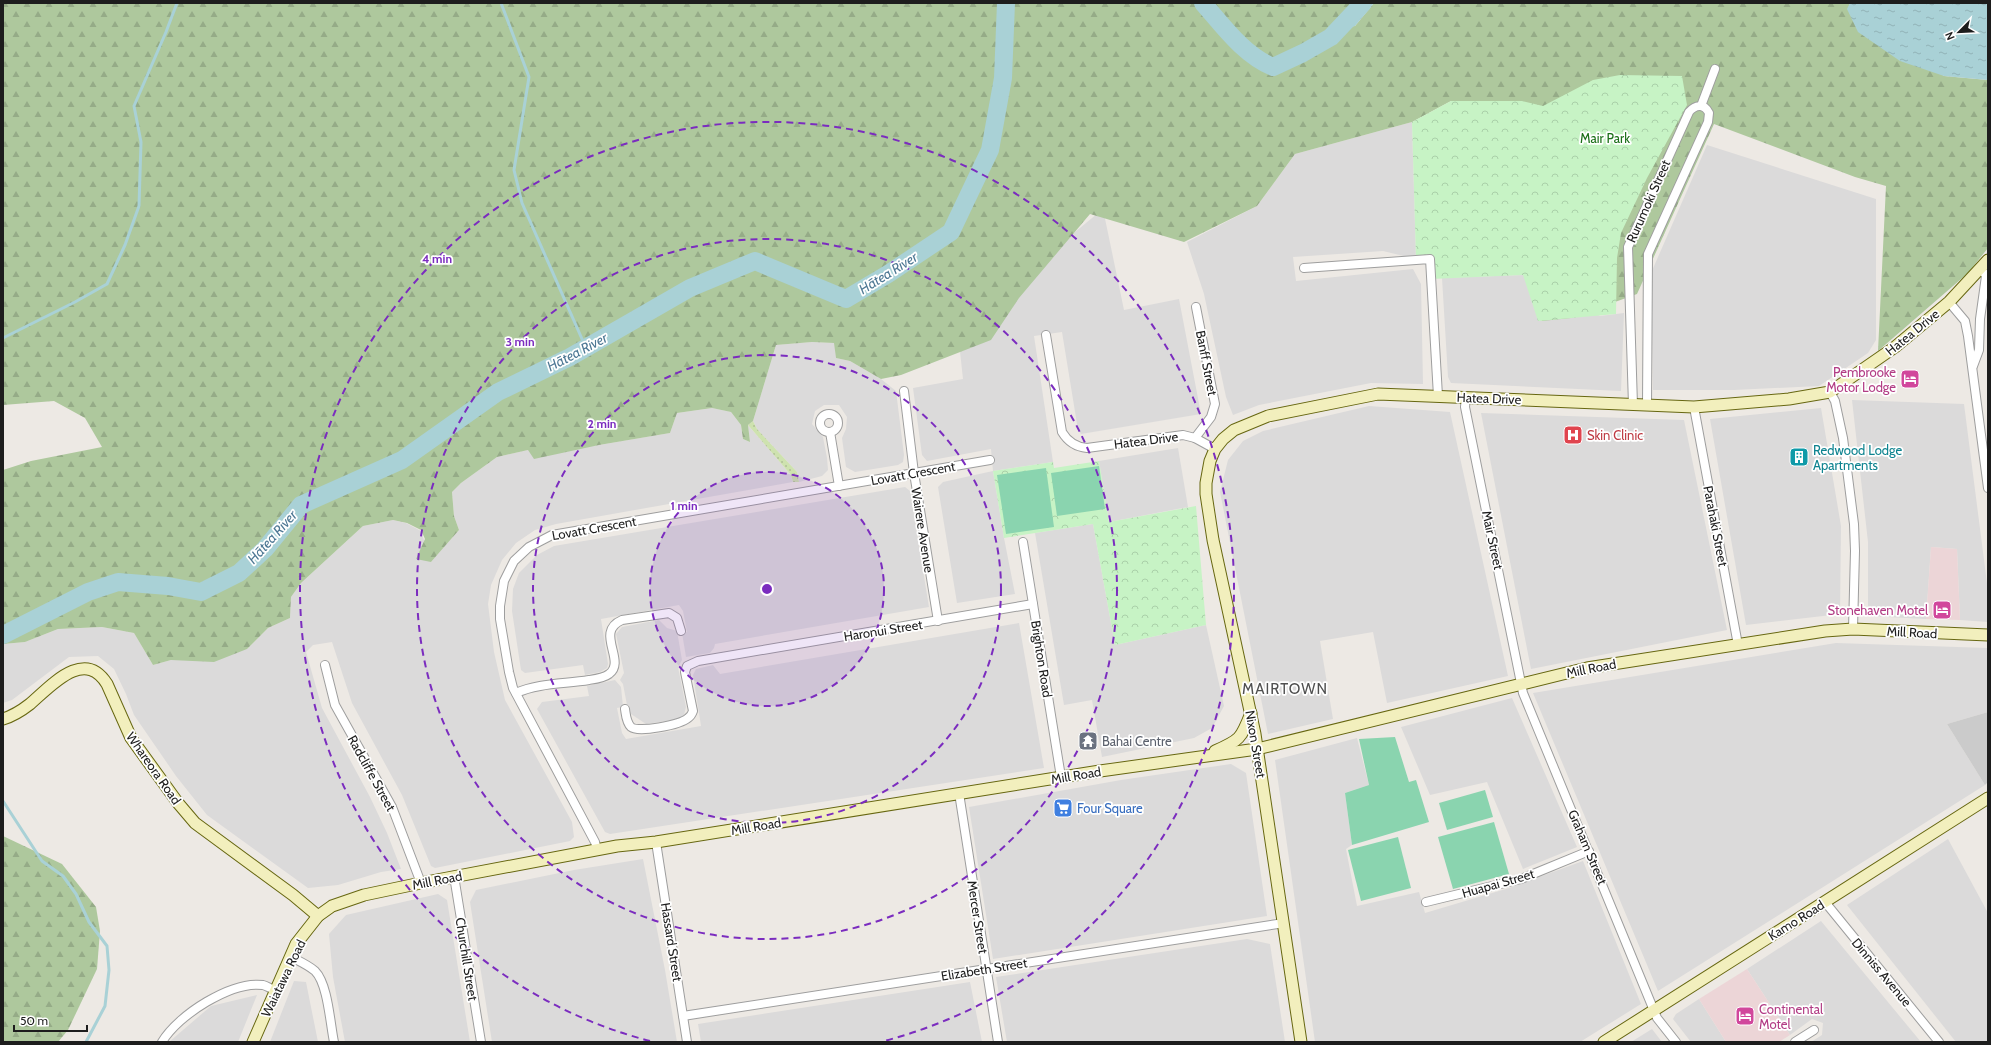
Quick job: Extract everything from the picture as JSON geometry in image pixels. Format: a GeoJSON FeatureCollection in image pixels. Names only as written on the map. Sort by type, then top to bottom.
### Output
{"type":"FeatureCollection","features":[{"type":"Feature","properties":{"kind":"main road","name":"Hatea Drive"},"geometry":{"type":"LineString","coordinates":[[1215,449],[1234,430],[1268,416],[1367,395],[1466,397],[1694,407],[1789,399],[1830,392],[1895,347],[1949,302],[1984,264]]}},
{"type":"Feature","properties":{"kind":"main road","name":"Nixon Street"},"geometry":{"type":"LineString","coordinates":[[1215,449],[1210,461],[1206,483],[1208,506],[1213,540],[1258,749],[1301,1042]]}},
{"type":"Feature","properties":{"kind":"main road","name":"Mill Road"},"geometry":{"type":"LineString","coordinates":[[318,916],[338,903],[421,883],[597,849],[656,842],[1061,777],[1258,749],[1587,668],[1853,629],[1988,635]]}},
{"type":"Feature","properties":{"kind":"main road","name":"Whareora Road"},"geometry":{"type":"LineString","coordinates":[[3,719],[17,714],[50,686],[70,672],[82,668],[96,672],[103,677],[107,684],[131,738],[195,824],[293,895],[318,916]]}},
{"type":"Feature","properties":{"kind":"main road","name":"Mill Road"},"geometry":{"type":"LineString","coordinates":[[1201,757],[1237,740],[1242,736],[1250,713]]}},
{"type":"Feature","properties":{"kind":"main road","name":"Kamo Road"},"geometry":{"type":"LineString","coordinates":[[1604,1042],[1988,798]]}},
{"type":"Feature","properties":{"kind":"main road","name":"Waiatawa Road"},"geometry":{"type":"LineString","coordinates":[[253,1042],[296,944],[318,916]]}},
{"type":"Feature","properties":{"kind":"street"},"geometry":{"type":"LineString","coordinates":[[1701,106],[1715,69]]}},
{"type":"Feature","properties":{"kind":"street","name":"Rurumoki Street"},"geometry":{"type":"LineString","coordinates":[[1633,404],[1628,247],[1689,112],[1692,109],[1701,106],[1706,108],[1709,113],[1708,122],[1648,254],[1647,405]]}},
{"type":"Feature","properties":{"kind":"street"},"geometry":{"type":"LineString","coordinates":[[1304,268],[1430,259],[1438,396]]}},
{"type":"Feature","properties":{"kind":"street"},"geometry":{"type":"LineString","coordinates":[[1973,367],[1979,350],[1980,319],[1986,276],[1984,264]]}},
{"type":"Feature","properties":{"kind":"street"},"geometry":{"type":"LineString","coordinates":[[1949,302],[1965,321],[1973,367],[1988,488]]}},
{"type":"Feature","properties":{"kind":"street","name":"Banff Street"},"geometry":{"type":"LineString","coordinates":[[1195,438],[1211,418],[1215,404],[1196,307]]}},
{"type":"Feature","properties":{"kind":"street","name":"Hatea Drive"},"geometry":{"type":"LineString","coordinates":[[1046,336],[1062,432],[1074,445],[1087,448],[1170,436],[1183,436],[1195,438],[1215,449]]}},
{"type":"Feature","properties":{"kind":"street","name":"Wairere Avenue"},"geometry":{"type":"LineString","coordinates":[[904,392],[914,473],[938,621]]}},
{"type":"Feature","properties":{"kind":"street"},"geometry":{"type":"LineString","coordinates":[[1830,392],[1835,400],[1843,438],[1854,524],[1855,551],[1853,629]]}},
{"type":"Feature","properties":{"kind":"street","name":"Mair Street"},"geometry":{"type":"LineString","coordinates":[[1466,397],[1465,407],[1522,683]]}},
{"type":"Feature","properties":{"kind":"street","name":"Parahaki Street"},"geometry":{"type":"LineString","coordinates":[[1694,407],[1738,645]]}},
{"type":"Feature","properties":{"kind":"street"},"geometry":{"type":"LineString","coordinates":[[830,432],[839,486]]}},
{"type":"Feature","properties":{"kind":"street","name":"Lovatt Crescent"},"geometry":{"type":"LineString","coordinates":[[597,849],[595,842],[516,693],[509,672],[500,619],[501,593],[504,581],[514,561],[536,542],[552,535],[990,460]]}},
{"type":"Feature","properties":{"kind":"street","name":"Brighton Road"},"geometry":{"type":"LineString","coordinates":[[1023,542],[1061,777]]}},
{"type":"Feature","properties":{"kind":"street","name":"Haronui Street"},"geometry":{"type":"LineString","coordinates":[[625,709],[627,722],[630,726],[638,730],[683,721],[688,718],[693,710],[685,672],[687,666],[698,661],[1033,604]]}},
{"type":"Feature","properties":{"kind":"street"},"geometry":{"type":"LineString","coordinates":[[516,693],[525,689],[609,675],[615,663],[610,636],[611,629],[616,622],[669,613],[677,618],[681,631]]}},
{"type":"Feature","properties":{"kind":"street","name":"Radcliffe Street"},"geometry":{"type":"LineString","coordinates":[[324,664],[335,705],[392,807],[421,883]]}},
{"type":"Feature","properties":{"kind":"street","name":"Graham Street"},"geometry":{"type":"LineString","coordinates":[[1522,683],[1523,693],[1590,850],[1654,1010],[1660,1022],[1676,1042]]}},
{"type":"Feature","properties":{"kind":"street","name":"Mercer Street"},"geometry":{"type":"LineString","coordinates":[[959,793],[998,1042]]}},
{"type":"Feature","properties":{"kind":"street","name":"Hassard Street"},"geometry":{"type":"LineString","coordinates":[[656,842],[687,1042]]}},
{"type":"Feature","properties":{"kind":"street","name":"Huapai Street"},"geometry":{"type":"LineString","coordinates":[[1426,902],[1521,878],[1590,850]]}},
{"type":"Feature","properties":{"kind":"street","name":"Churchill Street"},"geometry":{"type":"LineString","coordinates":[[454,876],[481,1042]]}},
{"type":"Feature","properties":{"kind":"street","name":"Dinniss Avenue"},"geometry":{"type":"LineString","coordinates":[[1825,902],[1939,1042]]}},
{"type":"Feature","properties":{"kind":"street","name":"Elizabeth Street"},"geometry":{"type":"LineString","coordinates":[[683,1016],[1284,923]]}},
{"type":"Feature","properties":{"kind":"street"},"geometry":{"type":"LineString","coordinates":[[291,957],[311,968],[320,978],[334,1042]]}},
{"type":"Feature","properties":{"kind":"street"},"geometry":{"type":"LineString","coordinates":[[162,1042],[166,1035],[192,1010],[218,995],[264,985],[275,990]]}},
{"type":"Feature","properties":{"kind":"street"},"geometry":{"type":"LineString","coordinates":[[1795,1042],[1814,1030]]}},
{"type":"Feature","properties":{"kind":"shaded area"},"geometry":{"type":"Polygon","coordinates":[[[1412,122],[1416,259],[1383,251],[1293,257],[1296,281],[1413,269],[1421,284],[1423,384],[1371,383],[1259,405],[1233,415],[1226,397],[1204,294],[1187,242],[1257,206],[1295,154],[1412,122]]]}},
{"type":"Feature","properties":{"kind":"shaded area"},"geometry":{"type":"Polygon","coordinates":[[[1707,145],[1876,199],[1876,340],[1868,353],[1819,386],[1734,390],[1653,390],[1651,273],[1707,145]]]}},
{"type":"Feature","properties":{"kind":"shaded area"},"geometry":{"type":"Polygon","coordinates":[[[1103,209],[1124,310],[1179,299],[1201,414],[1081,434],[1078,430],[1062,332],[1034,336],[1053,462],[993,471],[991,449],[927,461],[922,455],[913,388],[963,379],[956,315],[1058,246],[1103,209]]]}},
{"type":"Feature","properties":{"kind":"shaded area"},"geometry":{"type":"Polygon","coordinates":[[[1523,275],[1600,316],[1624,313],[1621,391],[1451,383],[1448,377],[1442,278],[1523,275]]]}},
{"type":"Feature","properties":{"kind":"shaded area"},"geometry":{"type":"Polygon","coordinates":[[[812,342],[835,343],[836,358],[850,361],[881,379],[896,391],[904,455],[903,462],[898,465],[855,472],[846,467],[842,438],[846,429],[847,417],[839,405],[824,405],[815,411],[812,424],[823,437],[828,470],[822,476],[799,482],[797,472],[757,429],[753,421],[776,345],[812,342]]]}},
{"type":"Feature","properties":{"kind":"shaded area"},"geometry":{"type":"Polygon","coordinates":[[[1852,400],[1964,404],[1988,591],[1988,622],[1960,620],[1957,549],[1931,547],[1926,619],[1868,616],[1868,542],[1852,400]]]}},
{"type":"Feature","properties":{"kind":"shaded area"},"geometry":{"type":"Polygon","coordinates":[[[1369,406],[1450,412],[1508,676],[1387,703],[1373,632],[1320,641],[1333,719],[1268,734],[1220,492],[1228,460],[1243,441],[1263,431],[1369,406]]]}},
{"type":"Feature","properties":{"kind":"shaded area"},"geometry":{"type":"Polygon","coordinates":[[[712,408],[731,412],[741,425],[743,439],[750,442],[748,425],[791,475],[793,482],[556,524],[535,530],[516,543],[502,560],[491,585],[488,604],[494,652],[505,700],[572,822],[574,837],[570,841],[435,868],[431,866],[402,795],[352,703],[332,642],[313,645],[306,652],[322,708],[370,797],[387,833],[401,869],[381,872],[338,885],[308,888],[207,815],[176,776],[134,715],[114,669],[98,656],[69,657],[12,700],[3,703],[3,644],[25,642],[58,629],[102,627],[134,633],[153,665],[171,660],[189,660],[247,649],[268,628],[290,618],[291,597],[301,583],[363,526],[393,520],[406,523],[421,531],[431,562],[459,530],[454,516],[452,492],[461,483],[497,457],[528,450],[599,445],[670,433],[677,413],[712,408]]]}},
{"type":"Feature","properties":{"kind":"shaded area"},"geometry":{"type":"Polygon","coordinates":[[[1821,408],[1841,526],[1840,614],[1746,625],[1710,419],[1821,408]]]}},
{"type":"Feature","properties":{"kind":"shaded area"},"geometry":{"type":"Polygon","coordinates":[[[1481,413],[1684,420],[1727,630],[1531,669],[1481,413]]]}},
{"type":"Feature","properties":{"kind":"shaded area"},"geometry":{"type":"Polygon","coordinates":[[[1178,448],[1188,507],[1109,522],[1099,461],[1178,448]]]}},
{"type":"Feature","properties":{"kind":"shaded area"},"geometry":{"type":"Polygon","coordinates":[[[993,471],[1015,594],[957,603],[938,487],[943,482],[993,471]]]}},
{"type":"Feature","properties":{"kind":"shaded area"},"geometry":{"type":"Polygon","coordinates":[[[905,487],[910,491],[929,607],[715,644],[710,653],[686,657],[682,633],[687,632],[683,611],[679,605],[601,619],[608,664],[607,668],[600,672],[585,675],[583,665],[525,673],[521,670],[512,611],[513,589],[519,573],[537,555],[554,546],[905,487]]]}},
{"type":"Feature","properties":{"kind":"shaded area"},"geometry":{"type":"Polygon","coordinates":[[[1093,524],[1115,645],[1206,625],[1224,706],[1212,728],[1194,738],[1102,757],[1092,700],[1064,705],[1035,533],[1093,524]]]}},
{"type":"Feature","properties":{"kind":"shaded area"},"geometry":{"type":"Polygon","coordinates":[[[1931,547],[1957,549],[1960,620],[1926,619],[1931,547]]]}},
{"type":"Feature","properties":{"kind":"shaded area"},"geometry":{"type":"Polygon","coordinates":[[[659,620],[667,628],[677,631],[682,660],[678,667],[686,707],[684,715],[679,719],[646,724],[631,714],[629,705],[627,705],[623,684],[620,680],[624,673],[616,634],[622,627],[659,620]]]}},
{"type":"Feature","properties":{"kind":"shaded area"},"geometry":{"type":"Polygon","coordinates":[[[1019,623],[1044,768],[610,834],[605,832],[537,709],[542,702],[589,696],[587,686],[615,680],[621,687],[623,707],[617,708],[622,733],[626,739],[701,726],[693,675],[696,669],[713,665],[720,674],[1019,623]]]}},
{"type":"Feature","properties":{"kind":"shaded area"},"geometry":{"type":"Polygon","coordinates":[[[1836,643],[1988,648],[1988,712],[1947,724],[1985,785],[1658,991],[1533,693],[1836,643]]]}},
{"type":"Feature","properties":{"kind":"shaded area"},"geometry":{"type":"Polygon","coordinates":[[[1512,698],[1577,847],[1523,869],[1487,782],[1430,795],[1401,727],[1512,698]]]}},
{"type":"Feature","properties":{"kind":"shaded area"},"geometry":{"type":"Polygon","coordinates":[[[1988,712],[1988,782],[1985,785],[1947,724],[1988,712]]]}},
{"type":"Feature","properties":{"kind":"shaded area"},"geometry":{"type":"Polygon","coordinates":[[[1357,738],[1369,785],[1345,793],[1352,845],[1346,849],[1357,906],[1419,892],[1425,913],[1509,888],[1583,861],[1641,1004],[1580,1042],[1315,1042],[1275,760],[1357,738]]]}},
{"type":"Feature","properties":{"kind":"shaded area"},"geometry":{"type":"Polygon","coordinates":[[[1231,764],[1246,773],[1267,916],[993,959],[969,807],[1121,780],[1231,764]]]}},
{"type":"Feature","properties":{"kind":"shaded area"},"geometry":{"type":"Polygon","coordinates":[[[1948,839],[1988,913],[1988,1042],[1956,1042],[1847,905],[1948,839]]]}},
{"type":"Feature","properties":{"kind":"shaded area"},"geometry":{"type":"Polygon","coordinates":[[[643,859],[665,970],[677,1042],[492,1042],[470,902],[476,890],[574,870],[643,859]]]}},
{"type":"Feature","properties":{"kind":"shaded area"},"geometry":{"type":"Polygon","coordinates":[[[438,894],[447,900],[470,1042],[345,1042],[333,977],[329,934],[346,915],[438,894]]]}},
{"type":"Feature","properties":{"kind":"shaded area"},"geometry":{"type":"Polygon","coordinates":[[[1821,921],[1921,1042],[1811,1042],[1822,1035],[1823,1023],[1812,1019],[1790,1035],[1747,969],[1821,921]]]}},
{"type":"Feature","properties":{"kind":"shaded area"},"geometry":{"type":"Polygon","coordinates":[[[1247,939],[1270,944],[1285,1042],[1007,1042],[996,977],[1247,939]]]}},
{"type":"Feature","properties":{"kind":"shaded area"},"geometry":{"type":"Polygon","coordinates":[[[1747,969],[1790,1035],[1779,1042],[1726,1042],[1699,999],[1747,969]]]}},
{"type":"Feature","properties":{"kind":"shaded area"},"geometry":{"type":"Polygon","coordinates":[[[294,981],[306,982],[318,1042],[270,1042],[294,981]]]}},
{"type":"Feature","properties":{"kind":"shaded area"},"geometry":{"type":"Polygon","coordinates":[[[970,982],[982,1042],[701,1042],[698,1024],[970,982]]]}},
{"type":"Feature","properties":{"kind":"shaded area"},"geometry":{"type":"Polygon","coordinates":[[[257,995],[238,1042],[169,1042],[211,1006],[257,995]]]}},
{"type":"Feature","properties":{"kind":"shaded area"},"geometry":{"type":"Polygon","coordinates":[[[1699,999],[1726,1042],[1691,1042],[1673,1019],[1676,1014],[1699,999]]]}},
{"type":"Feature","properties":{"kind":"shaded area"},"geometry":{"type":"Polygon","coordinates":[[[1652,1029],[1662,1042],[1631,1042],[1652,1029]]]}},
{"type":"Feature","properties":{"kind":"green space","name":"Mair Park"},"geometry":{"type":"Polygon","coordinates":[[[3,3],[1354,3],[1337,28],[1355,26],[1374,3],[1850,3],[1848,9],[1944,76],[1988,80],[1988,248],[1968,273],[1878,351],[1886,186],[1855,177],[1714,124],[1637,294],[1571,318],[1542,321],[1533,302],[1526,275],[1451,101],[1412,122],[1295,154],[1257,206],[1184,242],[1090,214],[1019,298],[991,340],[901,375],[881,379],[850,361],[836,358],[834,343],[812,342],[776,345],[753,421],[748,425],[750,442],[743,439],[741,425],[731,412],[712,408],[677,413],[670,433],[599,445],[534,459],[528,450],[497,457],[461,483],[452,492],[454,516],[459,530],[431,562],[416,559],[425,539],[421,530],[407,523],[393,520],[363,526],[301,583],[291,597],[290,618],[268,628],[247,649],[214,662],[171,660],[153,665],[134,633],[102,627],[58,629],[25,642],[3,644],[3,470],[31,461],[102,447],[85,418],[54,401],[3,405],[3,3]]]}},
{"type":"Feature","properties":{"kind":"green space","name":"Mair Park"},"geometry":{"type":"Polygon","coordinates":[[[1620,75],[1682,76],[1687,105],[1647,178],[1621,233],[1617,258],[1616,314],[1538,321],[1523,275],[1431,279],[1427,262],[1416,259],[1412,122],[1451,101],[1522,101],[1543,106],[1593,80],[1620,75]]]}},
{"type":"Feature","properties":{"kind":"green space"},"geometry":{"type":"Polygon","coordinates":[[[753,421],[757,429],[797,472],[799,482],[793,482],[791,475],[748,425],[753,421]]]}},
{"type":"Feature","properties":{"kind":"green space"},"geometry":{"type":"Polygon","coordinates":[[[1099,461],[1109,522],[1196,506],[1206,625],[1115,645],[1093,524],[1004,538],[993,471],[1053,462],[1054,468],[1099,461]]]}},
{"type":"Feature","properties":{"kind":"green space"},"geometry":{"type":"Polygon","coordinates":[[[1099,466],[1105,509],[1057,516],[1051,473],[1099,466]]]}},
{"type":"Feature","properties":{"kind":"green space"},"geometry":{"type":"Polygon","coordinates":[[[1046,468],[1054,527],[1006,534],[997,475],[1046,468]]]}},
{"type":"Feature","properties":{"kind":"green space"},"geometry":{"type":"Polygon","coordinates":[[[1395,737],[1409,782],[1416,780],[1429,822],[1352,845],[1345,793],[1369,785],[1359,739],[1395,737]]]}},
{"type":"Feature","properties":{"kind":"green space"},"geometry":{"type":"Polygon","coordinates":[[[1485,790],[1493,817],[1447,830],[1439,803],[1485,790]]]}},
{"type":"Feature","properties":{"kind":"green space"},"geometry":{"type":"Polygon","coordinates":[[[1494,822],[1509,874],[1453,889],[1438,837],[1494,822]]]}},
{"type":"Feature","properties":{"kind":"green space"},"geometry":{"type":"Polygon","coordinates":[[[3,836],[62,864],[96,907],[100,931],[97,969],[68,1030],[58,1042],[3,1042],[3,836]]]}},
{"type":"Feature","properties":{"kind":"green space"},"geometry":{"type":"Polygon","coordinates":[[[1398,837],[1411,888],[1361,901],[1348,850],[1398,837]]]}},
{"type":"Feature","properties":{"kind":"water"},"geometry":{"type":"Polygon","coordinates":[[[1354,3],[1374,3],[1355,26],[1337,29],[1354,3]]]}},
{"type":"Feature","properties":{"kind":"water"},"geometry":{"type":"Polygon","coordinates":[[[1850,3],[1988,3],[1988,80],[1944,76],[1900,61],[1858,32],[1847,9],[1850,3]]]}},
{"type":"Feature","properties":{"kind":"waterway"},"geometry":{"type":"LineString","coordinates":[[3,338],[75,302],[107,284],[125,245],[139,206],[141,142],[134,106],[177,3]]}},
{"type":"Feature","properties":{"kind":"waterway"},"geometry":{"type":"LineString","coordinates":[[501,3],[529,77],[514,170],[522,203],[586,348]]}},
{"type":"Feature","properties":{"kind":"waterway","name":"Hātea River"},"geometry":{"type":"LineString","coordinates":[[3,635],[88,592],[118,582],[168,586],[201,592],[239,573],[265,549],[301,505],[402,460],[498,392],[570,357],[690,288],[755,261],[846,299],[888,274],[951,232],[990,150],[1003,78],[1006,3]]}},
{"type":"Feature","properties":{"kind":"waterway","name":"Hātea River"},"geometry":{"type":"LineString","coordinates":[[1203,3],[1235,40],[1253,55],[1273,67],[1303,53],[1331,37],[1363,3]]}},
{"type":"Feature","properties":{"kind":"waterway"},"geometry":{"type":"LineString","coordinates":[[3,801],[42,861],[63,876],[76,894],[89,922],[107,946],[109,970],[105,1006],[86,1042]]}},
{"type":"Feature","properties":{"kind":"place","name":"Pembrooke Motor Lodge"},"geometry":{"type":"Point","coordinates":[1910,379]}},
{"type":"Feature","properties":{"kind":"place","name":"Skin Clinic"},"geometry":{"type":"Point","coordinates":[1573,435]}},
{"type":"Feature","properties":{"kind":"place","name":"Redwood Lodge Apartments"},"geometry":{"type":"Point","coordinates":[1799,457]}},
{"type":"Feature","properties":{"kind":"place","name":"Stonehaven Motel"},"geometry":{"type":"Point","coordinates":[1942,610]}},
{"type":"Feature","properties":{"kind":"place","name":"Bahai Centre"},"geometry":{"type":"Point","coordinates":[1088,741]}},
{"type":"Feature","properties":{"kind":"place","name":"Four Square"},"geometry":{"type":"Point","coordinates":[1063,808]}},
{"type":"Feature","properties":{"kind":"place","name":"Continental Motel"},"geometry":{"type":"Point","coordinates":[1745,1016]}},
{"type":"Feature","properties":{"kind":"district","name":"MAIRTOWN"},"geometry":{"type":"Point","coordinates":[1285,689]}}]}
